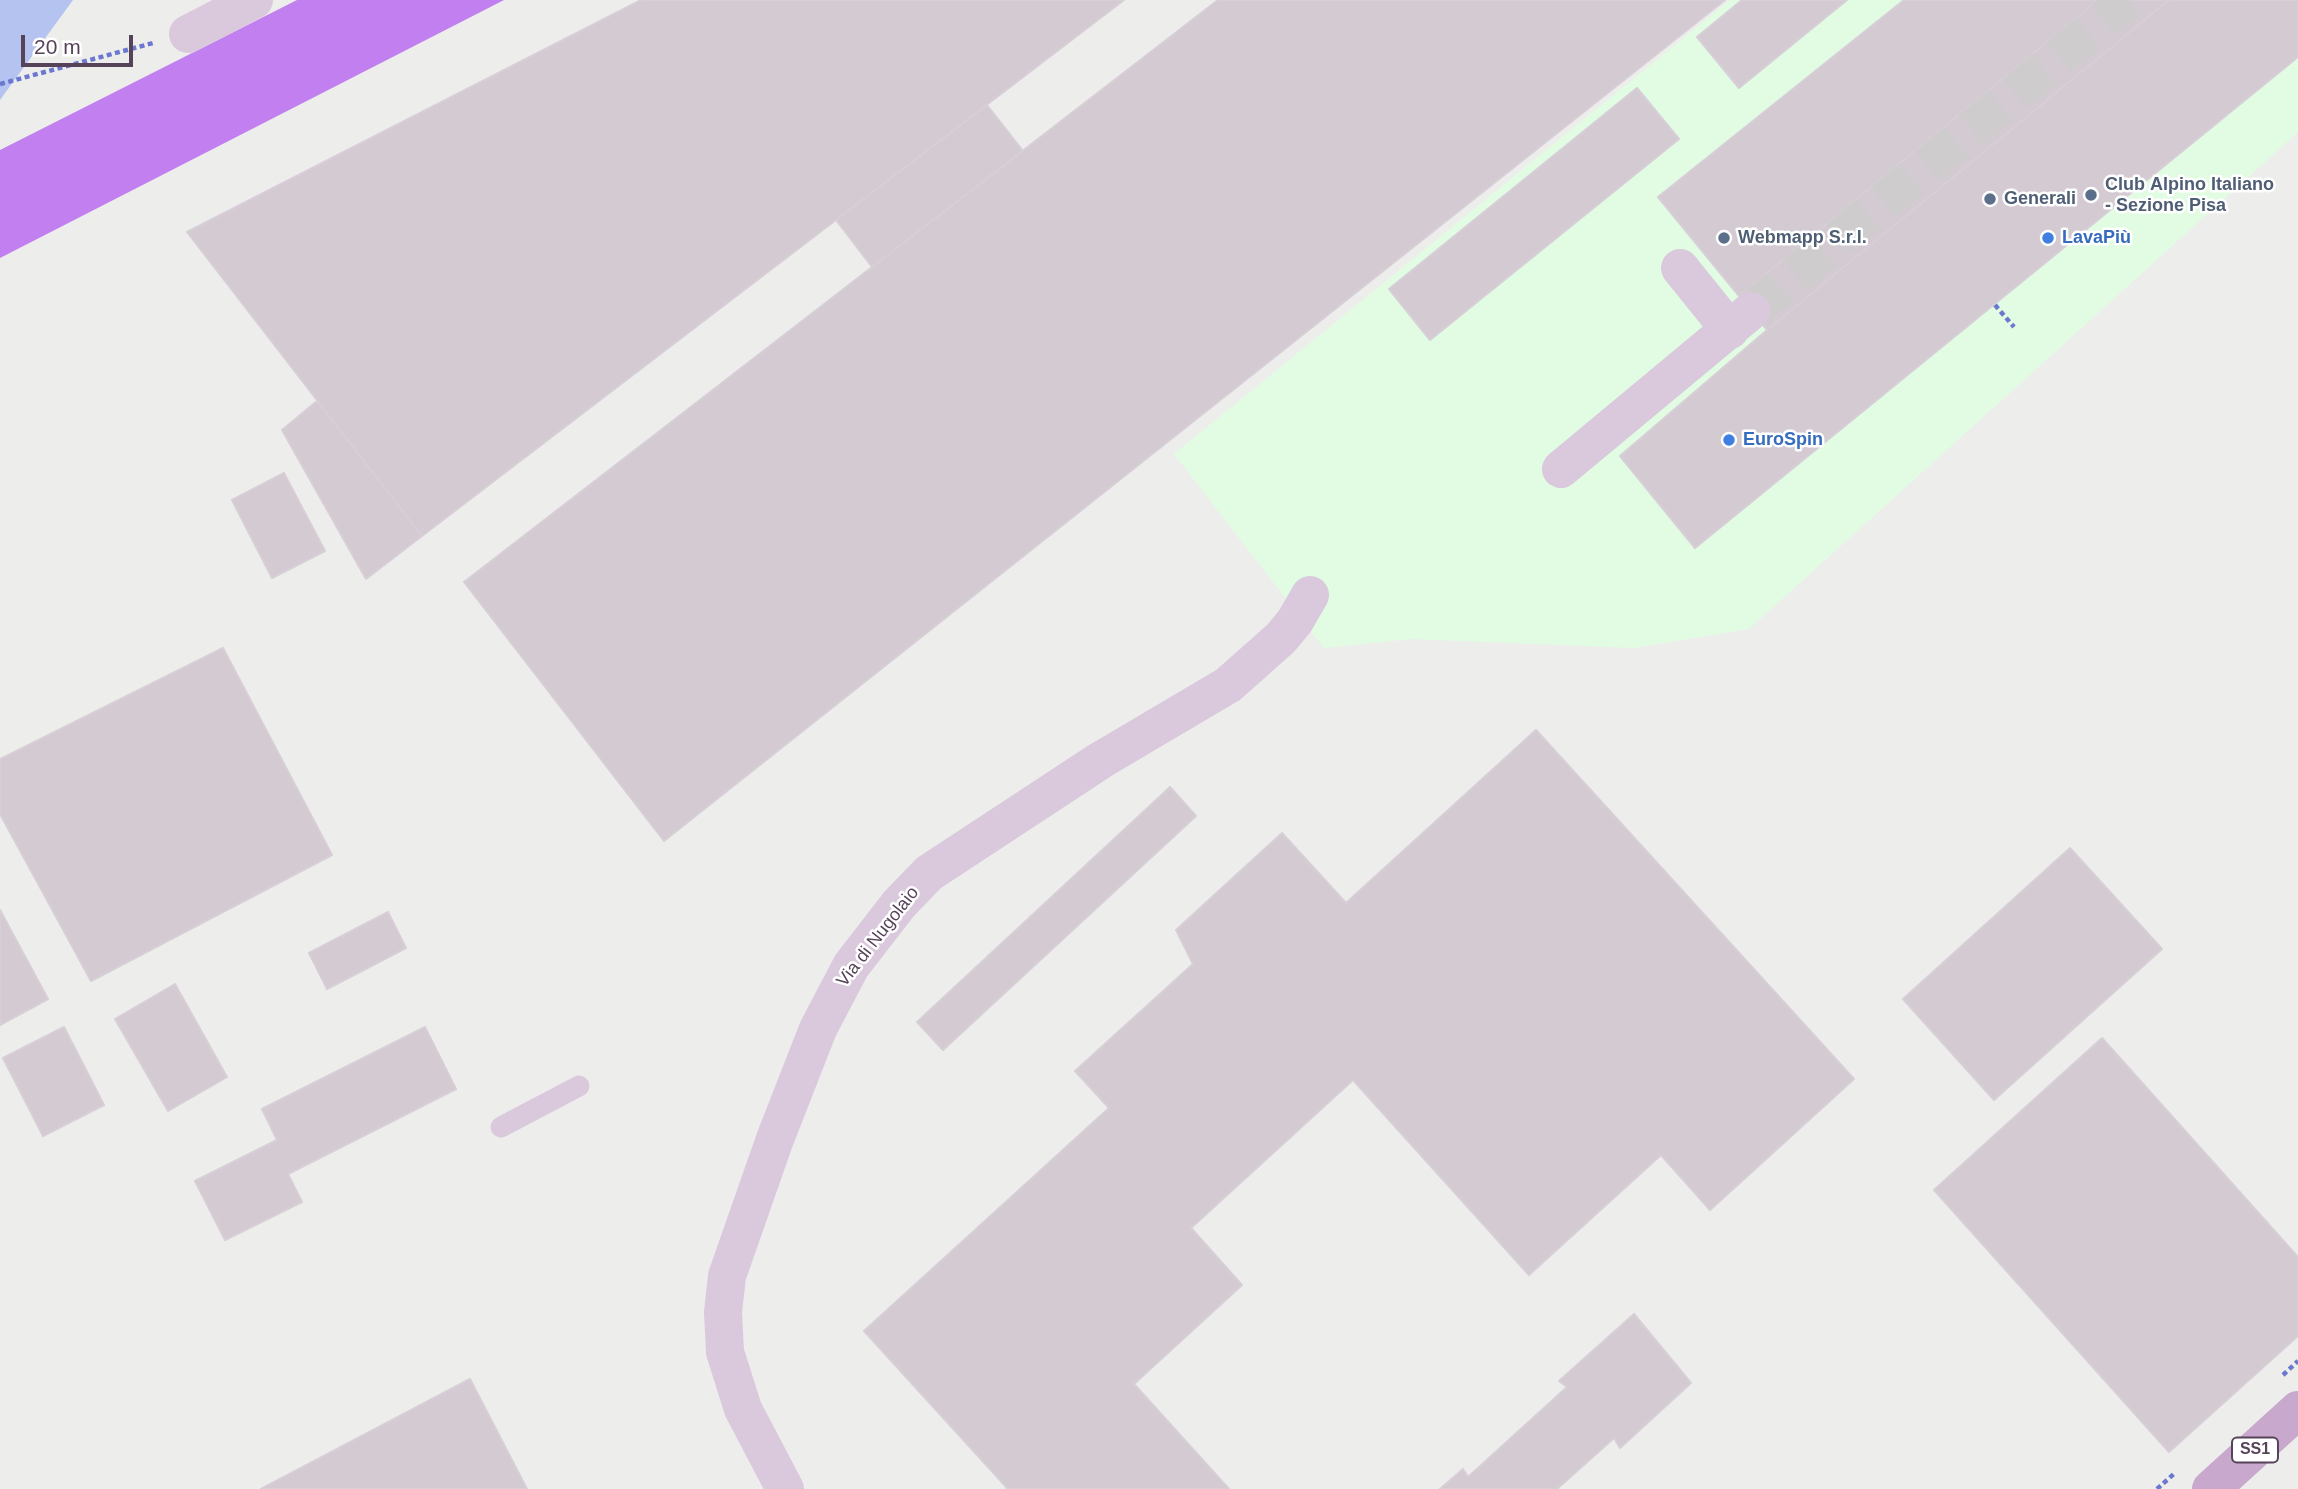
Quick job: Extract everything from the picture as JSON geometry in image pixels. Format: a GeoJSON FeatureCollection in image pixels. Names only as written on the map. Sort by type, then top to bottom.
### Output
{"type":"FeatureCollection","features":[{"type":"Feature","properties":{"kind":"main road","name":"SS1"},"geometry":{"type":"LineString","coordinates":[[2211,1489],[2298,1410]]}},
{"type":"Feature","properties":{"kind":"street"},"geometry":{"type":"LineString","coordinates":[[188,34],[254,0]]}},
{"type":"Feature","properties":{"kind":"street"},"geometry":{"type":"LineString","coordinates":[[1561,469],[1741,320],[1680,268]]}},
{"type":"Feature","properties":{"kind":"street","name":"Via di Nugolaio"},"geometry":{"type":"LineString","coordinates":[[785,1489],[743,1409],[736,1390],[725,1352],[723,1312],[727,1276],[775,1139],[818,1029],[839,986],[851,966],[886,922],[929,873],[1101,760],[1228,685],[1281,638],[1295,621],[1310,595]]}},
{"type":"Feature","properties":{"kind":"lane"},"geometry":{"type":"LineString","coordinates":[[501,1127],[579,1086]]}},
{"type":"Feature","properties":{"kind":"path"},"geometry":{"type":"LineString","coordinates":[[0,84],[188,34]]}},
{"type":"Feature","properties":{"kind":"path"},"geometry":{"type":"LineString","coordinates":[[1995,304],[2014,327]]}},
{"type":"Feature","properties":{"kind":"shaded area"},"geometry":{"type":"Polygon","coordinates":[[[0,0],[73,0],[0,100],[0,0]]]}},
{"type":"Feature","properties":{"kind":"shaded area"},"geometry":{"type":"Polygon","coordinates":[[[297,0],[504,0],[0,258],[0,150],[297,0]]]}},
{"type":"Feature","properties":{"kind":"shaded area"},"geometry":{"type":"Polygon","coordinates":[[[1730,0],[2298,0],[2298,132],[1749,629],[1634,648],[1411,639],[1324,648],[1174,454],[1730,0]]]}},
{"type":"Feature","properties":{"kind":"building"},"geometry":{"type":"Polygon","coordinates":[[[641,0],[1124,0],[422,536],[187,232],[641,0]]]}},
{"type":"Feature","properties":{"kind":"building"},"geometry":{"type":"Polygon","coordinates":[[[1218,0],[1725,0],[664,841],[464,582],[1218,0]]]}},
{"type":"Feature","properties":{"kind":"building"},"geometry":{"type":"Polygon","coordinates":[[[1742,0],[1847,0],[1739,88],[1697,37],[1742,0]]]}},
{"type":"Feature","properties":{"kind":"building"},"geometry":{"type":"Polygon","coordinates":[[[1904,0],[2098,0],[1739,296],[1658,197],[1904,0]]]}},
{"type":"Feature","properties":{"kind":"building"},"geometry":{"type":"Polygon","coordinates":[[[2098,0],[2169,0],[1767,330],[1739,296],[2098,0]]]}},
{"type":"Feature","properties":{"kind":"building"},"geometry":{"type":"Polygon","coordinates":[[[2169,0],[2298,0],[2298,57],[1695,548],[1620,456],[1767,330],[2169,0]]]}},
{"type":"Feature","properties":{"kind":"building"},"geometry":{"type":"Polygon","coordinates":[[[1637,88],[1679,139],[1430,340],[1389,289],[1637,88]]]}},
{"type":"Feature","properties":{"kind":"building"},"geometry":{"type":"Polygon","coordinates":[[[987,105],[1023,151],[872,267],[836,220],[987,105]]]}},
{"type":"Feature","properties":{"kind":"building"},"geometry":{"type":"Polygon","coordinates":[[[317,401],[422,536],[366,579],[282,430],[317,401]]]}},
{"type":"Feature","properties":{"kind":"building"},"geometry":{"type":"Polygon","coordinates":[[[284,473],[325,551],[272,578],[232,500],[284,473]]]}},
{"type":"Feature","properties":{"kind":"building"},"geometry":{"type":"Polygon","coordinates":[[[223,648],[332,855],[91,981],[0,814],[0,759],[223,648]]]}},
{"type":"Feature","properties":{"kind":"building"},"geometry":{"type":"Polygon","coordinates":[[[1536,730],[1854,1079],[1710,1210],[1661,1155],[1529,1275],[1353,1080],[1191,1228],[1242,1285],[1134,1384],[1229,1489],[1008,1489],[864,1331],[1109,1108],[1075,1071],[1193,964],[1176,930],[1282,833],[1346,903],[1536,730]]]}},
{"type":"Feature","properties":{"kind":"building"},"geometry":{"type":"Polygon","coordinates":[[[1170,787],[1196,816],[943,1050],[917,1022],[1170,787]]]}},
{"type":"Feature","properties":{"kind":"building"},"geometry":{"type":"Polygon","coordinates":[[[2070,848],[2162,949],[1994,1100],[1903,999],[2070,848]]]}},
{"type":"Feature","properties":{"kind":"building"},"geometry":{"type":"Polygon","coordinates":[[[0,910],[48,999],[0,1025],[0,910]]]}},
{"type":"Feature","properties":{"kind":"building"},"geometry":{"type":"Polygon","coordinates":[[[388,912],[406,948],[327,989],[309,953],[388,912]]]}},
{"type":"Feature","properties":{"kind":"building"},"geometry":{"type":"Polygon","coordinates":[[[175,984],[227,1077],[168,1111],[115,1019],[175,984]]]}},
{"type":"Feature","properties":{"kind":"building"},"geometry":{"type":"Polygon","coordinates":[[[64,1027],[104,1105],[43,1136],[3,1058],[64,1027]]]}},
{"type":"Feature","properties":{"kind":"building"},"geometry":{"type":"Polygon","coordinates":[[[425,1027],[456,1089],[288,1174],[302,1202],[225,1240],[195,1181],[277,1140],[262,1109],[425,1027]]]}},
{"type":"Feature","properties":{"kind":"building"},"geometry":{"type":"Polygon","coordinates":[[[2102,1038],[2298,1257],[2298,1336],[2169,1452],[1934,1190],[2102,1038]]]}},
{"type":"Feature","properties":{"kind":"building"},"geometry":{"type":"Polygon","coordinates":[[[1634,1314],[1691,1383],[1620,1448],[1614,1438],[1557,1489],[1440,1489],[1463,1469],[1468,1477],[1567,1387],[1559,1381],[1634,1314]]]}},
{"type":"Feature","properties":{"kind":"building"},"geometry":{"type":"Polygon","coordinates":[[[470,1379],[527,1489],[261,1489],[470,1379]]]}},
{"type":"Feature","properties":{"kind":"tunnel"},"geometry":{"type":"LineString","coordinates":[[1751,311],[2128,0]]}},
{"type":"Feature","properties":{"kind":"place","name":"Club Alpino Italiano - Sezione Pisa"},"geometry":{"type":"Point","coordinates":[2091,195]}},
{"type":"Feature","properties":{"kind":"place","name":"Generali"},"geometry":{"type":"Point","coordinates":[1990,199]}},
{"type":"Feature","properties":{"kind":"place","name":"Webmapp S.r.l."},"geometry":{"type":"Point","coordinates":[1724,238]}},
{"type":"Feature","properties":{"kind":"place","name":"LavaPiù"},"geometry":{"type":"Point","coordinates":[2048,238]}},
{"type":"Feature","properties":{"kind":"place","name":"EuroSpin"},"geometry":{"type":"Point","coordinates":[1729,440]}}]}
